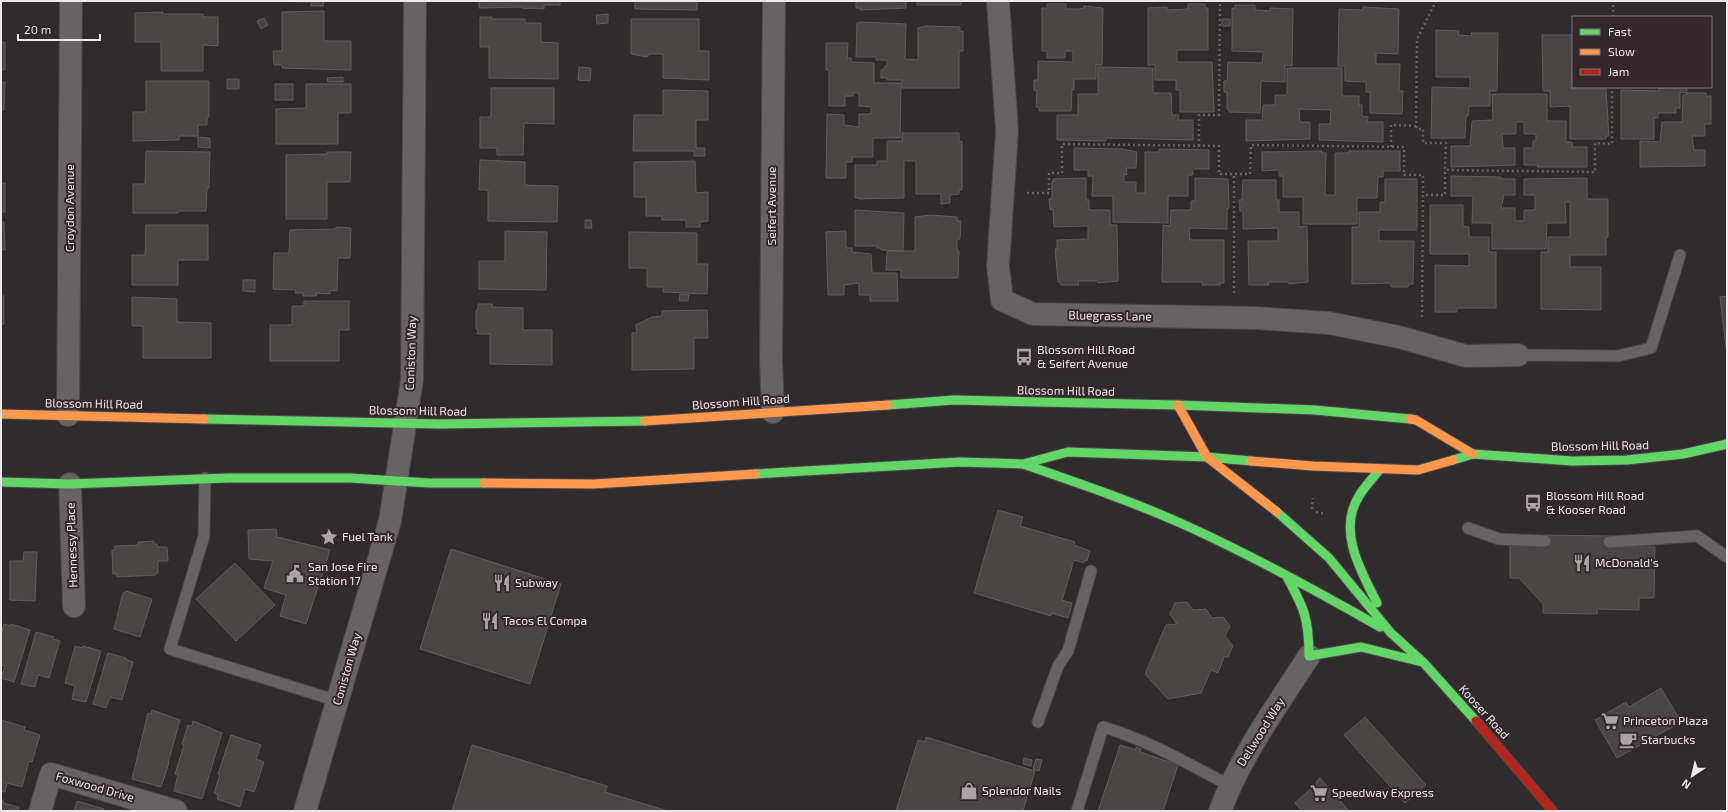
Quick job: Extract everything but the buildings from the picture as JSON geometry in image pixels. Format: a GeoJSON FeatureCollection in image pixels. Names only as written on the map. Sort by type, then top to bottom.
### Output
{"type":"FeatureCollection","features":[{"type":"Feature","properties":{"kind":"main road","name":"Blossom Hill Road"},"geometry":{"type":"LineString","coordinates":[[1,414],[406,424],[637,422],[954,400],[1178,405],[1315,410],[1416,420],[1473,454]]}},
{"type":"Feature","properties":{"kind":"main road"},"geometry":{"type":"LineString","coordinates":[[1178,405],[1207,457],[1272,508],[1329,558],[1391,633]]}},
{"type":"Feature","properties":{"kind":"main road","name":"Blossom Hill Road"},"geometry":{"type":"LineString","coordinates":[[1,482],[70,484],[205,478],[350,478],[397,481],[594,484],[960,462],[1023,464],[1068,452],[1207,457],[1313,466],[1418,470],[1473,454],[1572,461],[1627,460],[1684,454],[1727,444]]}},
{"type":"Feature","properties":{"kind":"main road"},"geometry":{"type":"LineString","coordinates":[[1023,464],[1158,513],[1244,552],[1391,633]]}},
{"type":"Feature","properties":{"kind":"main road"},"geometry":{"type":"LineString","coordinates":[[1380,469],[1359,497],[1350,518],[1350,536],[1354,557],[1391,633]]}},
{"type":"Feature","properties":{"kind":"main road"},"geometry":{"type":"LineString","coordinates":[[1286,574],[1304,604],[1309,630],[1309,656],[1361,647],[1423,662]]}},
{"type":"Feature","properties":{"kind":"main road","name":"Kooser Road"},"geometry":{"type":"LineString","coordinates":[[1391,633],[1423,662],[1553,811]]}},
{"type":"Feature","properties":{"kind":"street","name":"Croydon Avenue"},"geometry":{"type":"LineString","coordinates":[[68,415],[71,1]]}},
{"type":"Feature","properties":{"kind":"street","name":"Coniston Way"},"geometry":{"type":"LineString","coordinates":[[305,811],[390,521],[412,380],[415,1]]}},
{"type":"Feature","properties":{"kind":"street","name":"Seifert Avenue"},"geometry":{"type":"LineString","coordinates":[[773,412],[771,360],[774,1]]}},
{"type":"Feature","properties":{"kind":"street","name":"Bluegrass Lane"},"geometry":{"type":"LineString","coordinates":[[998,1],[1007,131],[998,266],[1002,300],[1033,314],[1233,317],[1329,322],[1399,337],[1466,356],[1518,355]]}},
{"type":"Feature","properties":{"kind":"street","name":"Hennessy Place"},"geometry":{"type":"LineString","coordinates":[[70,484],[74,606]]}},
{"type":"Feature","properties":{"kind":"street","name":"Dellwood Way"},"geometry":{"type":"LineString","coordinates":[[1220,811],[1230,785],[1246,754],[1309,656]]}},
{"type":"Feature","properties":{"kind":"street","name":"Foxwood Drive"},"geometry":{"type":"LineString","coordinates":[[40,811],[51,774],[176,811]]}},
{"type":"Feature","properties":{"kind":"lane"},"geometry":{"type":"LineString","coordinates":[[1518,355],[1618,356],[1651,348],[1680,255]]}},
{"type":"Feature","properties":{"kind":"lane"},"geometry":{"type":"LineString","coordinates":[[205,478],[204,536],[170,649],[338,701]]}},
{"type":"Feature","properties":{"kind":"lane"},"geometry":{"type":"LineString","coordinates":[[1468,528],[1499,539],[1545,541]]}},
{"type":"Feature","properties":{"kind":"lane"},"geometry":{"type":"LineString","coordinates":[[1609,542],[1697,536],[1727,557]]}},
{"type":"Feature","properties":{"kind":"lane"},"geometry":{"type":"LineString","coordinates":[[1038,722],[1058,666],[1068,651],[1091,571]]}},
{"type":"Feature","properties":{"kind":"lane"},"geometry":{"type":"LineString","coordinates":[[1077,811],[1103,727],[1126,733],[1173,755],[1230,785]]}},
{"type":"Feature","properties":{"kind":"path"},"geometry":{"type":"LineString","coordinates":[[1199,146],[1199,115],[1220,115],[1220,1]]}},
{"type":"Feature","properties":{"kind":"path"},"geometry":{"type":"LineString","coordinates":[[1416,126],[1417,39],[1436,1]]}},
{"type":"Feature","properties":{"kind":"path"},"geometry":{"type":"LineString","coordinates":[[1613,1],[1613,16]]}},
{"type":"Feature","properties":{"kind":"path"},"geometry":{"type":"LineString","coordinates":[[1446,170],[1595,172],[1595,143],[1612,144],[1612,88]]}},
{"type":"Feature","properties":{"kind":"path"},"geometry":{"type":"LineString","coordinates":[[1390,147],[1391,126],[1416,126],[1416,129],[1423,129],[1423,143],[1446,143],[1445,195],[1423,195]]}},
{"type":"Feature","properties":{"kind":"path"},"geometry":{"type":"LineString","coordinates":[[1003,193],[1049,194],[1049,172],[1062,173],[1062,144],[1219,146],[1219,174],[1250,174],[1251,145],[1404,147],[1404,176],[1423,176],[1422,344]]}},
{"type":"Feature","properties":{"kind":"path"},"geometry":{"type":"LineString","coordinates":[[1233,317],[1234,174]]}},
{"type":"Feature","properties":{"kind":"path"},"geometry":{"type":"LineString","coordinates":[[1312,511],[1313,498]]}},
{"type":"Feature","properties":{"kind":"path"},"geometry":{"type":"LineString","coordinates":[[1307,511],[1327,514]]}},
{"type":"Feature","properties":{"kind":"traffic: fast"},"geometry":{"type":"LineString","coordinates":[[888,405],[954,400],[1178,405],[1315,410],[1410,419]]}},
{"type":"Feature","properties":{"kind":"traffic: fast"},"geometry":{"type":"LineString","coordinates":[[204,419],[439,424],[645,421]]}},
{"type":"Feature","properties":{"kind":"traffic: fast"},"geometry":{"type":"LineString","coordinates":[[1453,460],[1473,454],[1572,461],[1627,460],[1683,454],[1727,444]]}},
{"type":"Feature","properties":{"kind":"traffic: fast"},"geometry":{"type":"LineString","coordinates":[[755,474],[960,462],[1023,464],[1068,452],[1207,457],[1251,461]]}},
{"type":"Feature","properties":{"kind":"traffic: fast"},"geometry":{"type":"LineString","coordinates":[[1023,464],[1126,501],[1187,526],[1285,574],[1380,627]]}},
{"type":"Feature","properties":{"kind":"traffic: fast"},"geometry":{"type":"LineString","coordinates":[[1377,603],[1358,564],[1351,537],[1350,523],[1353,509],[1359,496],[1366,485],[1380,469]]}},
{"type":"Feature","properties":{"kind":"traffic: fast"},"geometry":{"type":"LineString","coordinates":[[1,482],[70,484],[228,478],[350,478],[429,483],[484,483]]}},
{"type":"Feature","properties":{"kind":"traffic: fast"},"geometry":{"type":"LineString","coordinates":[[1277,512],[1329,558],[1391,633],[1423,662],[1476,721]]}},
{"type":"Feature","properties":{"kind":"traffic: fast"},"geometry":{"type":"LineString","coordinates":[[1286,575],[1304,614],[1308,632],[1309,656],[1361,647],[1422,662]]}},
{"type":"Feature","properties":{"kind":"traffic: slow"},"geometry":{"type":"LineString","coordinates":[[645,421],[888,405]]}},
{"type":"Feature","properties":{"kind":"traffic: slow"},"geometry":{"type":"LineString","coordinates":[[1178,405],[1207,457],[1277,512]]}},
{"type":"Feature","properties":{"kind":"traffic: slow"},"geometry":{"type":"LineString","coordinates":[[1,414],[204,419]]}},
{"type":"Feature","properties":{"kind":"traffic: slow"},"geometry":{"type":"LineString","coordinates":[[1410,419],[1416,420],[1473,454]]}},
{"type":"Feature","properties":{"kind":"traffic: slow"},"geometry":{"type":"LineString","coordinates":[[1251,461],[1313,466],[1418,470],[1453,460]]}},
{"type":"Feature","properties":{"kind":"traffic: slow"},"geometry":{"type":"LineString","coordinates":[[484,483],[594,484],[755,474]]}},
{"type":"Feature","properties":{"kind":"traffic: jam"},"geometry":{"type":"LineString","coordinates":[[1476,721],[1553,811]]}},
{"type":"Feature","properties":{"kind":"place","name":"Blossom Hill Road & Seifert Avenue"},"geometry":{"type":"Point","coordinates":[1024,357]}},
{"type":"Feature","properties":{"kind":"place","name":"Blossom Hill Road & Kooser Road"},"geometry":{"type":"Point","coordinates":[1533,503]}},
{"type":"Feature","properties":{"kind":"place","name":"Fuel Tank"},"geometry":{"type":"Point","coordinates":[329,537]}},
{"type":"Feature","properties":{"kind":"place","name":"McDonald's"},"geometry":{"type":"Point","coordinates":[1582,563]}},
{"type":"Feature","properties":{"kind":"place","name":"San Jose Fire Station 17"},"geometry":{"type":"Point","coordinates":[295,574]}},
{"type":"Feature","properties":{"kind":"place","name":"Subway"},"geometry":{"type":"Point","coordinates":[502,583]}},
{"type":"Feature","properties":{"kind":"place","name":"Tacos El Compa"},"geometry":{"type":"Point","coordinates":[490,621]}},
{"type":"Feature","properties":{"kind":"place","name":"Princeton Plaza"},"geometry":{"type":"Point","coordinates":[1610,721]}},
{"type":"Feature","properties":{"kind":"place","name":"Starbucks"},"geometry":{"type":"Point","coordinates":[1628,740]}},
{"type":"Feature","properties":{"kind":"place","name":"Splendor Nails"},"geometry":{"type":"Point","coordinates":[969,791]}},
{"type":"Feature","properties":{"kind":"place","name":"Speedway Express"},"geometry":{"type":"Point","coordinates":[1319,793]}}]}
